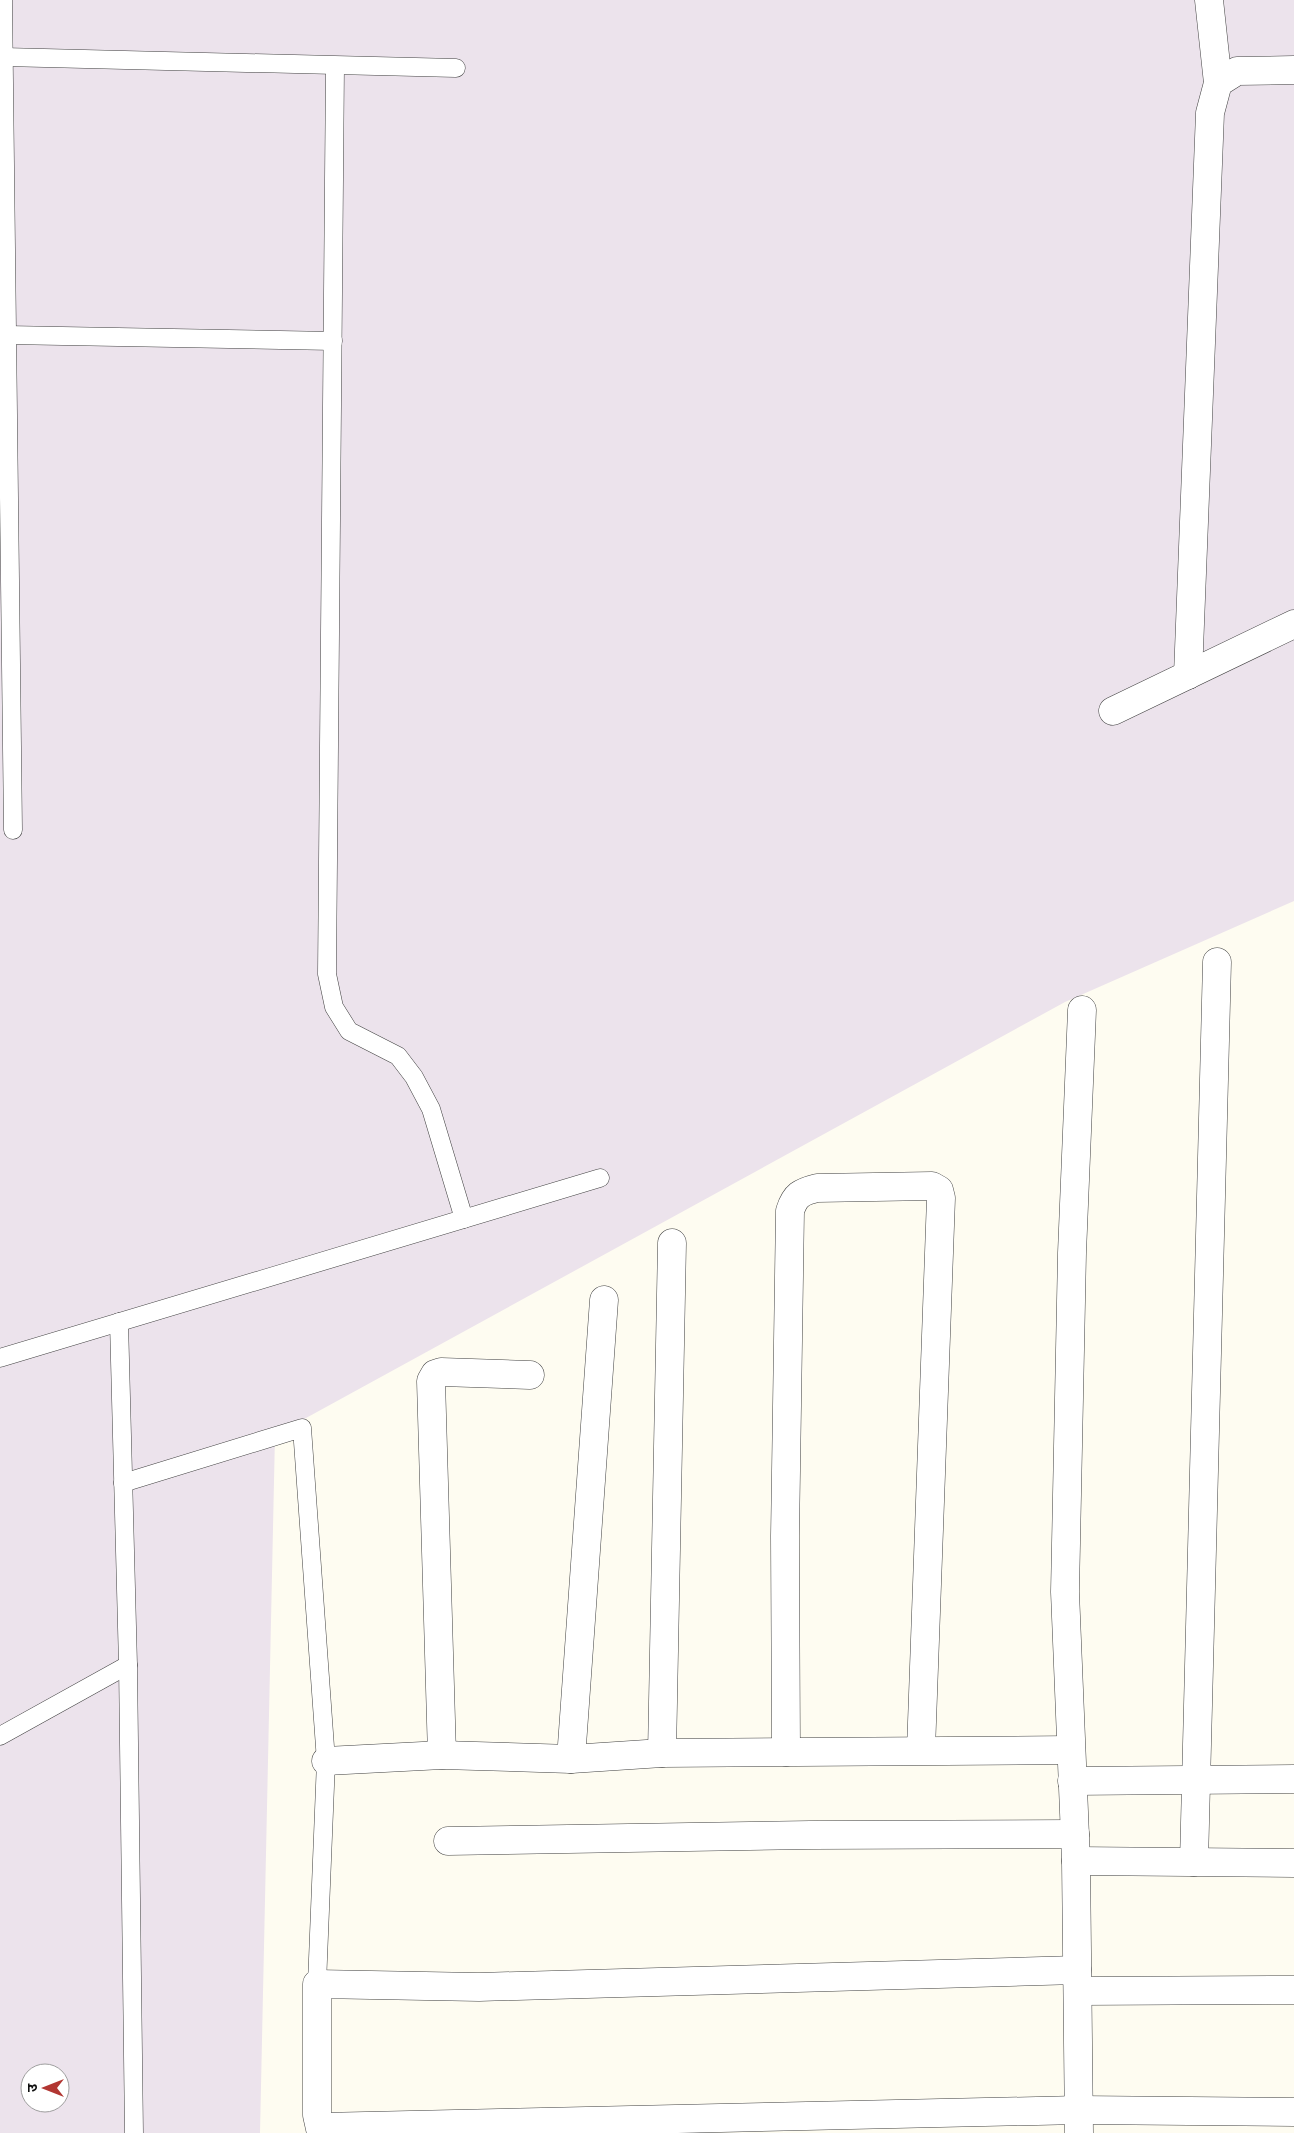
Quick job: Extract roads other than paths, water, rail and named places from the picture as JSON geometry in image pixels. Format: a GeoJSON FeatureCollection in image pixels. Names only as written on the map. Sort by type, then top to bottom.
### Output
{"type":"FeatureCollection","features":[{"type":"Feature","properties":{"kind":"street"},"geometry":{"type":"LineString","coordinates":[[1188,675],[1210,113],[1218,83],[1210,0]]}},
{"type":"Feature","properties":{"kind":"street"},"geometry":{"type":"LineString","coordinates":[[1218,83],[1238,71],[1294,70]]}},
{"type":"Feature","properties":{"kind":"street"},"geometry":{"type":"LineString","coordinates":[[1113,711],[1294,624]]}},
{"type":"Feature","properties":{"kind":"street"},"geometry":{"type":"LineString","coordinates":[[1194,1862],[1217,962]]}},
{"type":"Feature","properties":{"kind":"street"},"geometry":{"type":"LineString","coordinates":[[1079,2121],[1076,1861],[1065,1592],[1072,1253],[1082,1010]]}},
{"type":"Feature","properties":{"kind":"street"},"geometry":{"type":"LineString","coordinates":[[786,1752],[785,1536],[790,1211],[794,1198],[801,1192],[817,1188],[932,1186],[940,1190],[941,1198],[921,1750]]}},
{"type":"Feature","properties":{"kind":"street"},"geometry":{"type":"LineString","coordinates":[[662,1754],[672,1243]]}},
{"type":"Feature","properties":{"kind":"street"},"geometry":{"type":"LineString","coordinates":[[571,1759],[604,1300]]}},
{"type":"Feature","properties":{"kind":"street"},"geometry":{"type":"LineString","coordinates":[[442,1755],[431,1381],[435,1374],[441,1372],[530,1375]]}},
{"type":"Feature","properties":{"kind":"street"},"geometry":{"type":"LineString","coordinates":[[326,1761],[442,1755],[571,1759],[662,1754],[1071,1750]]}},
{"type":"Feature","properties":{"kind":"street"},"geometry":{"type":"LineString","coordinates":[[1072,1781],[1294,1779]]}},
{"type":"Feature","properties":{"kind":"street"},"geometry":{"type":"LineString","coordinates":[[448,1841],[811,1835],[1075,1834]]}},
{"type":"Feature","properties":{"kind":"street"},"geometry":{"type":"LineString","coordinates":[[1076,1861],[1294,1862]]}},
{"type":"Feature","properties":{"kind":"street"},"geometry":{"type":"LineString","coordinates":[[1294,1990],[1077,1980],[479,1987],[317,1984],[317,2115],[321,2130],[1079,2121],[1294,2112]]}},
{"type":"Feature","properties":{"kind":"lane"},"geometry":{"type":"LineString","coordinates":[[4,0],[13,830]]}},
{"type":"Feature","properties":{"kind":"lane"},"geometry":{"type":"LineString","coordinates":[[4,57],[456,68]]}},
{"type":"Feature","properties":{"kind":"lane"},"geometry":{"type":"LineString","coordinates":[[336,66],[327,974],[334,1007],[349,1031],[398,1056],[414,1077],[431,1109],[464,1219]]}},
{"type":"Feature","properties":{"kind":"lane"},"geometry":{"type":"LineString","coordinates":[[8,335],[333,341]]}},
{"type":"Feature","properties":{"kind":"lane"},"geometry":{"type":"LineString","coordinates":[[0,1358],[600,1178]]}},
{"type":"Feature","properties":{"kind":"lane"},"geometry":{"type":"LineString","coordinates":[[119,1322],[128,1665],[134,2133]]}},
{"type":"Feature","properties":{"kind":"lane"},"geometry":{"type":"LineString","coordinates":[[123,1483],[302,1428],[326,1761],[317,1984]]}},
{"type":"Feature","properties":{"kind":"lane"},"geometry":{"type":"LineString","coordinates":[[0,1736],[128,1665]]}}]}
